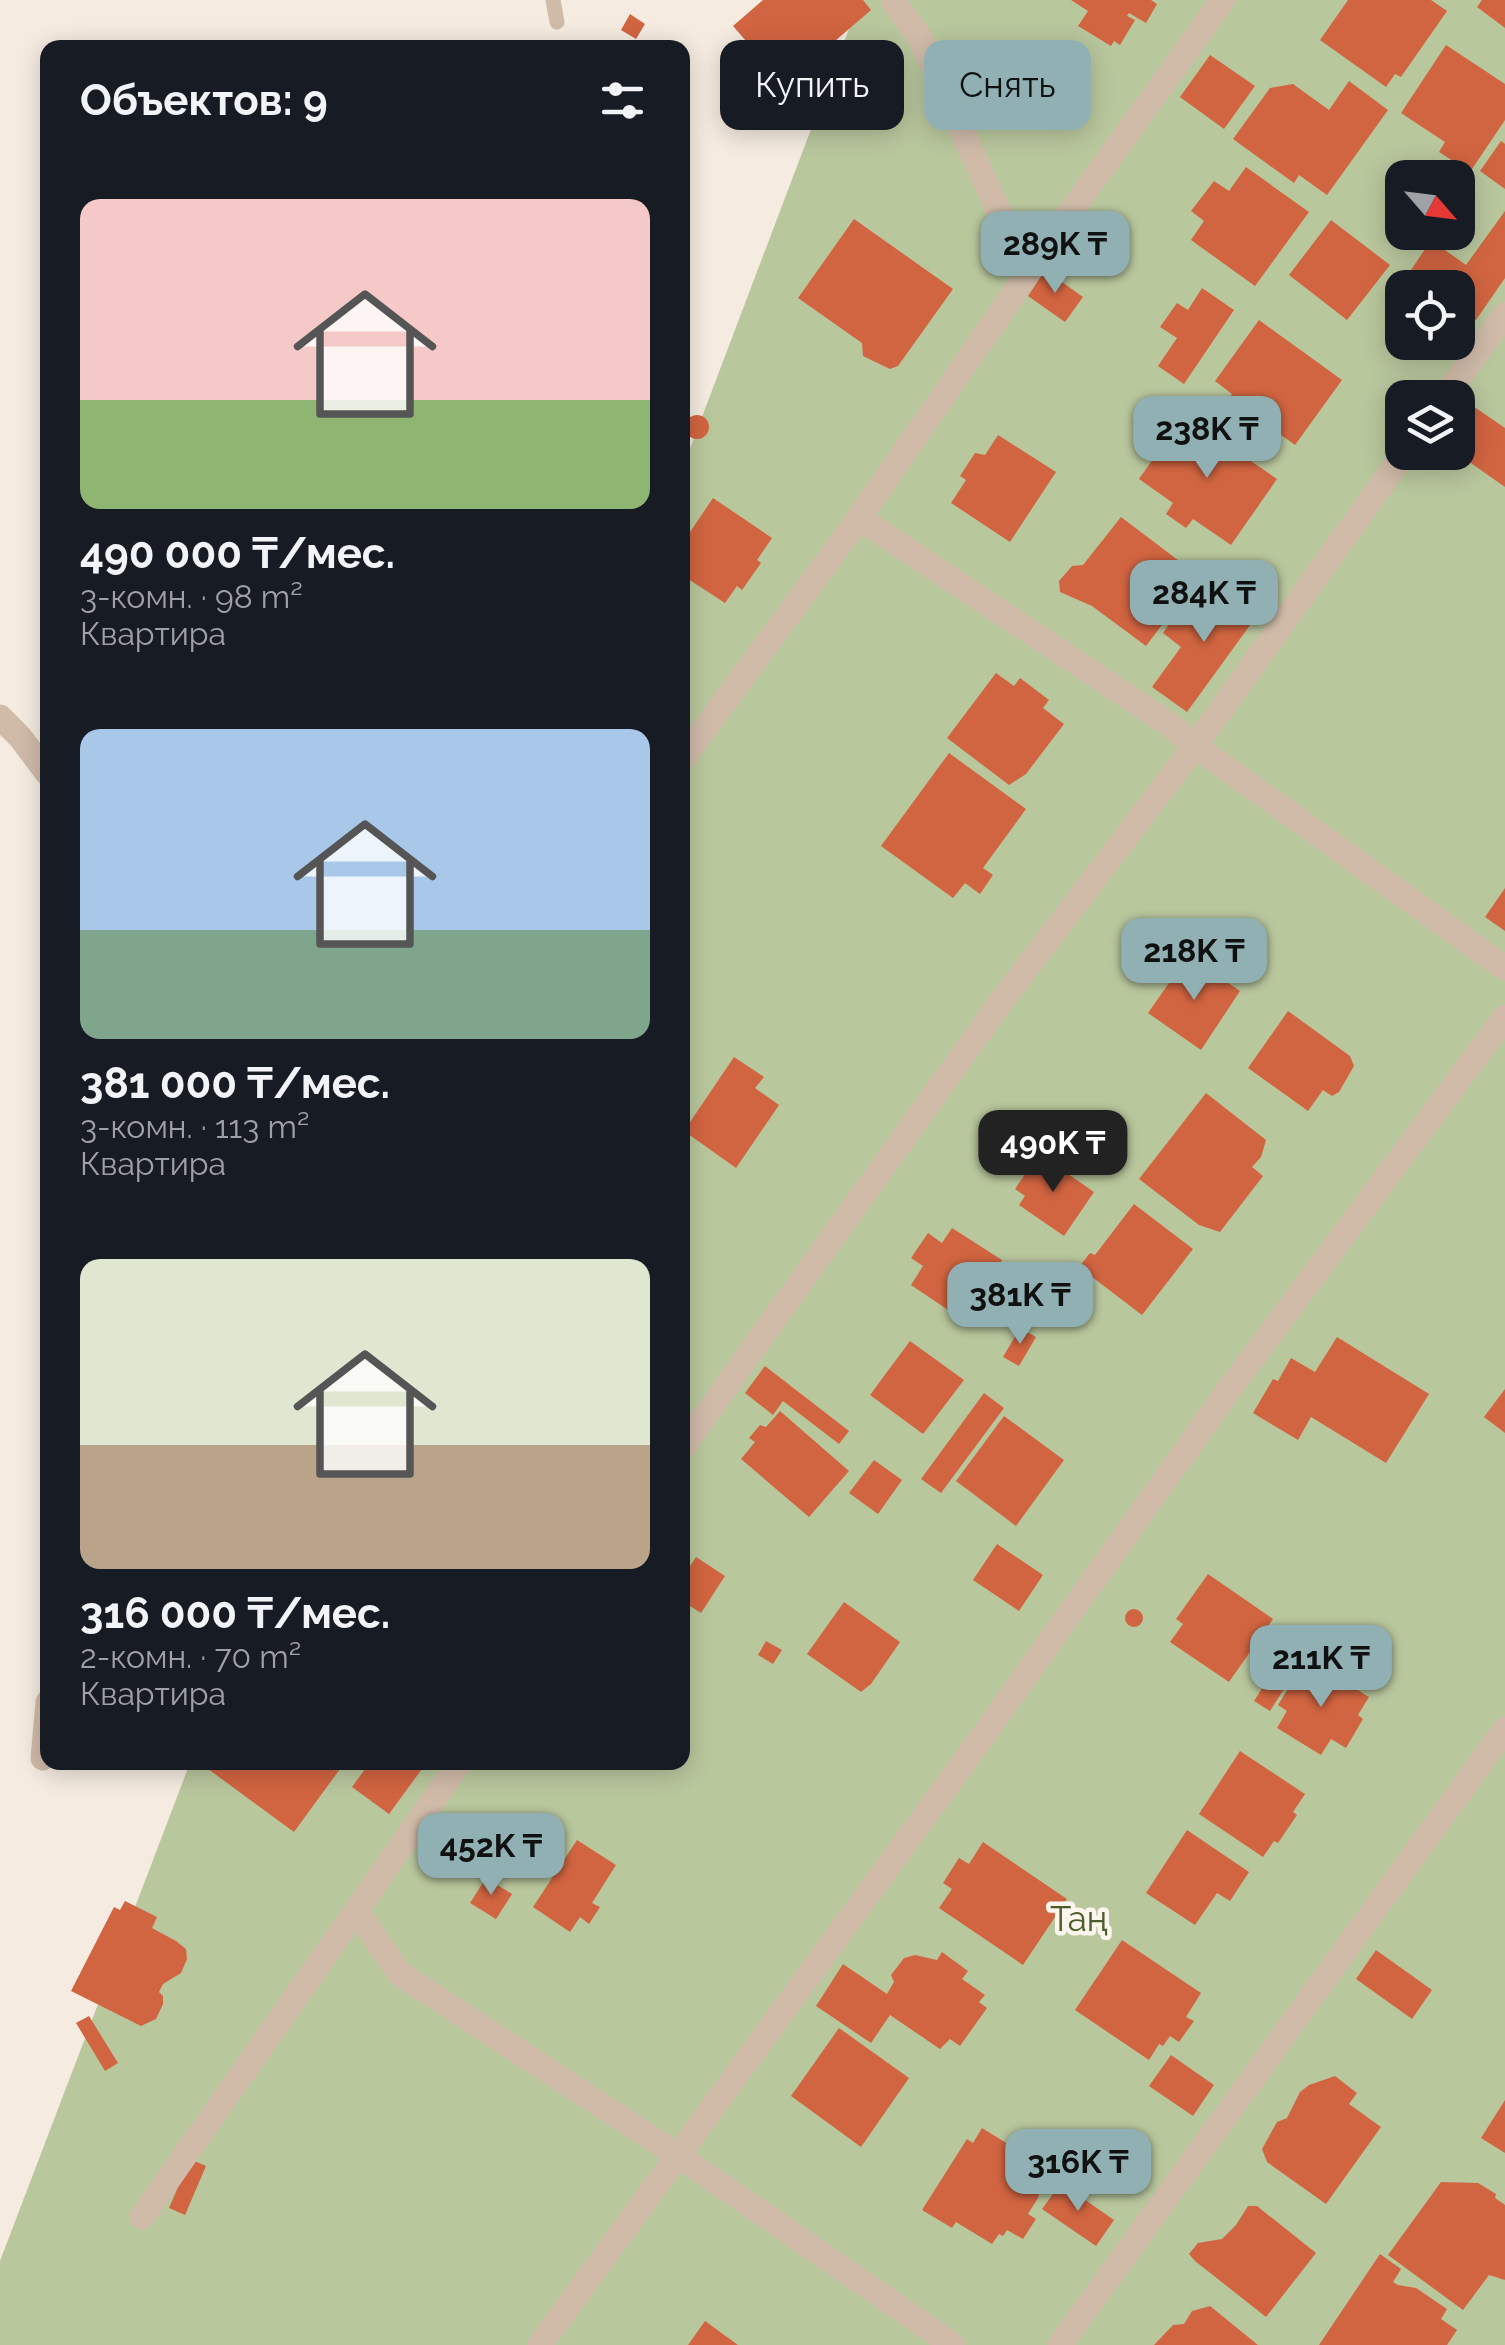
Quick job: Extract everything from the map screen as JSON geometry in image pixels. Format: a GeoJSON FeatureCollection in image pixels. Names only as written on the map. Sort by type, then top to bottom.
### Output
{"type":"FeatureCollection","features":[{"type":"Feature","properties":{"kind":"street"},"geometry":{"type":"LineString","coordinates":[[892,0],[921,40],[999,212],[1035,263]]}},
{"type":"Feature","properties":{"kind":"street"},"geometry":{"type":"LineString","coordinates":[[690,749],[859,518],[1223,0]]}},
{"type":"Feature","properties":{"kind":"street"},"geometry":{"type":"LineString","coordinates":[[1457,380],[1505,314]]}},
{"type":"Feature","properties":{"kind":"street"},"geometry":{"type":"LineString","coordinates":[[690,1437],[1003,999],[1195,746],[1392,470]]}},
{"type":"Feature","properties":{"kind":"street"},"geometry":{"type":"LineString","coordinates":[[859,518],[1168,724],[1505,968]]}},
{"type":"Feature","properties":{"kind":"street"},"geometry":{"type":"LineString","coordinates":[[0,718],[40,763]]}},
{"type":"Feature","properties":{"kind":"street"},"geometry":{"type":"LineString","coordinates":[[540,2345],[979,1742],[1231,1387],[1505,1017]]}},
{"type":"Feature","properties":{"kind":"street"},"geometry":{"type":"LineString","coordinates":[[1060,2345],[1505,1729]]}},
{"type":"Feature","properties":{"kind":"street"},"geometry":{"type":"LineString","coordinates":[[142,2217],[454,1770]]}},
{"type":"Feature","properties":{"kind":"street"},"geometry":{"type":"LineString","coordinates":[[357,1911],[400,1974],[679,2156],[953,2345]]}},
{"type":"Feature","properties":{"kind":"lane"},"geometry":{"type":"LineString","coordinates":[[553,0],[556,22]]}},
{"type":"Feature","properties":{"kind":"green space","name":"Таң"},"geometry":{"type":"Polygon","coordinates":[[[860,0],[1505,0],[1505,2345],[0,2345],[0,2261],[187,1770],[690,1770],[690,449],[811,130],[904,130],[904,40],[845,40],[860,0]]]}},
{"type":"Feature","properties":{"kind":"building"},"geometry":{"type":"Polygon","coordinates":[[[763,0],[863,0],[871,10],[836,40],[745,40],[733,26],[763,0]]]}},
{"type":"Feature","properties":{"kind":"building"},"geometry":{"type":"Polygon","coordinates":[[[1071,0],[1151,0],[1157,4],[1146,23],[1129,13],[1127,16],[1135,20],[1120,45],[1114,41],[1111,46],[1078,26],[1088,11],[1071,0]]]}},
{"type":"Feature","properties":{"kind":"building"},"geometry":{"type":"Polygon","coordinates":[[[1348,0],[1431,0],[1447,11],[1401,77],[1395,74],[1386,87],[1320,40],[1348,0]]]}},
{"type":"Feature","properties":{"kind":"building"},"geometry":{"type":"Polygon","coordinates":[[[1482,0],[1505,0],[1505,28],[1477,7],[1482,0]]]}},
{"type":"Feature","properties":{"kind":"building"},"geometry":{"type":"Polygon","coordinates":[[[630,14],[645,24],[636,39],[621,30],[630,14]]]}},
{"type":"Feature","properties":{"kind":"building"},"geometry":{"type":"Polygon","coordinates":[[[1446,45],[1505,84],[1505,120],[1475,165],[1475,160],[1451,160],[1439,152],[1445,142],[1401,113],[1446,45]]]}},
{"type":"Feature","properties":{"kind":"building"},"geometry":{"type":"Polygon","coordinates":[[[1210,55],[1255,86],[1224,129],[1180,97],[1210,55]]]}},
{"type":"Feature","properties":{"kind":"building"},"geometry":{"type":"Polygon","coordinates":[[[1349,81],[1388,110],[1327,195],[1299,175],[1294,183],[1233,139],[1270,88],[1293,84],[1329,110],[1349,81]]]}},
{"type":"Feature","properties":{"kind":"building"},"geometry":{"type":"Polygon","coordinates":[[[1501,141],[1505,144],[1505,189],[1480,171],[1501,141]]]}},
{"type":"Feature","properties":{"kind":"building"},"geometry":{"type":"Polygon","coordinates":[[[1246,167],[1309,212],[1255,286],[1191,240],[1204,221],[1191,211],[1214,181],[1229,191],[1246,167]]]}},
{"type":"Feature","properties":{"kind":"building"},"geometry":{"type":"Polygon","coordinates":[[[1505,211],[1505,278],[1476,320],[1475,270],[1411,270],[1424,250],[1445,250],[1466,265],[1505,211]]]}},
{"type":"Feature","properties":{"kind":"building"},"geometry":{"type":"Polygon","coordinates":[[[854,219],[953,289],[898,366],[890,369],[863,356],[862,343],[798,298],[854,219]]]}},
{"type":"Feature","properties":{"kind":"building"},"geometry":{"type":"Polygon","coordinates":[[[1331,220],[1390,265],[1347,320],[1289,275],[1331,220]]]}},
{"type":"Feature","properties":{"kind":"building"},"geometry":{"type":"Polygon","coordinates":[[[1045,270],[1083,297],[1065,322],[1028,296],[1045,270]]]}},
{"type":"Feature","properties":{"kind":"building"},"geometry":{"type":"Polygon","coordinates":[[[1202,288],[1234,310],[1184,384],[1158,366],[1177,338],[1160,327],[1177,303],[1188,310],[1202,288]]]}},
{"type":"Feature","properties":{"kind":"building"},"geometry":{"type":"Polygon","coordinates":[[[1259,320],[1342,380],[1295,445],[1255,416],[1250,422],[1225,404],[1232,394],[1215,381],[1259,320]]]}},
{"type":"Feature","properties":{"kind":"building"},"geometry":{"type":"Polygon","coordinates":[[[1475,407],[1505,428],[1505,487],[1475,466],[1475,407]]]}},
{"type":"Feature","properties":{"kind":"building"},"geometry":{"type":"Polygon","coordinates":[[[1184,415],[1277,479],[1231,545],[1193,519],[1186,528],[1166,514],[1173,503],[1139,479],[1184,415]]]}},
{"type":"Feature","properties":{"kind":"building"},"geometry":{"type":"Polygon","coordinates":[[[693,416],[701,416],[708,423],[708,431],[701,438],[690,436],[693,416]]]}},
{"type":"Feature","properties":{"kind":"building"},"geometry":{"type":"Polygon","coordinates":[[[998,435],[1056,472],[1010,542],[951,503],[966,480],[960,476],[975,453],[985,455],[998,435]]]}},
{"type":"Feature","properties":{"kind":"building"},"geometry":{"type":"Polygon","coordinates":[[[713,498],[772,538],[742,590],[737,586],[725,603],[690,580],[690,532],[713,498]]]}},
{"type":"Feature","properties":{"kind":"building"},"geometry":{"type":"Polygon","coordinates":[[[1121,517],[1199,576],[1146,646],[1092,606],[1060,592],[1059,581],[1072,566],[1083,565],[1121,517]]]}},
{"type":"Feature","properties":{"kind":"building"},"geometry":{"type":"Polygon","coordinates":[[[1222,583],[1261,610],[1187,712],[1152,687],[1181,647],[1163,633],[1178,611],[1194,622],[1222,583]]]}},
{"type":"Feature","properties":{"kind":"building"},"geometry":{"type":"Polygon","coordinates":[[[996,673],[1014,686],[1020,678],[1049,700],[1043,708],[1064,724],[1026,774],[1009,785],[947,738],[996,673]]]}},
{"type":"Feature","properties":{"kind":"building"},"geometry":{"type":"Polygon","coordinates":[[[949,753],[1026,809],[983,868],[993,875],[980,894],[965,883],[953,898],[881,846],[949,753]]]}},
{"type":"Feature","properties":{"kind":"building"},"geometry":{"type":"Polygon","coordinates":[[[1505,888],[1505,931],[1485,917],[1505,888]]]}},
{"type":"Feature","properties":{"kind":"building"},"geometry":{"type":"Polygon","coordinates":[[[1188,956],[1240,991],[1201,1050],[1148,1013],[1188,956]]]}},
{"type":"Feature","properties":{"kind":"building"},"geometry":{"type":"Polygon","coordinates":[[[1288,1011],[1350,1056],[1354,1066],[1339,1092],[1332,1096],[1323,1090],[1308,1111],[1248,1068],[1288,1011]]]}},
{"type":"Feature","properties":{"kind":"building"},"geometry":{"type":"Polygon","coordinates":[[[734,1057],[764,1077],[755,1088],[779,1105],[736,1168],[690,1135],[690,1122],[734,1057]]]}},
{"type":"Feature","properties":{"kind":"building"},"geometry":{"type":"Polygon","coordinates":[[[1206,1093],[1266,1140],[1261,1157],[1252,1167],[1263,1176],[1220,1232],[1199,1225],[1139,1179],[1206,1093]]]}},
{"type":"Feature","properties":{"kind":"building"},"geometry":{"type":"Polygon","coordinates":[[[1039,1154],[1094,1192],[1064,1236],[1019,1205],[1025,1196],[1015,1189],[1039,1154]]]}},
{"type":"Feature","properties":{"kind":"building"},"geometry":{"type":"Polygon","coordinates":[[[1134,1204],[1193,1249],[1142,1315],[1079,1267],[1090,1253],[1095,1255],[1134,1204]]]}},
{"type":"Feature","properties":{"kind":"building"},"geometry":{"type":"Polygon","coordinates":[[[952,1228],[1002,1260],[963,1320],[911,1285],[923,1266],[911,1258],[928,1233],[942,1243],[952,1228]]]}},
{"type":"Feature","properties":{"kind":"building"},"geometry":{"type":"Polygon","coordinates":[[[1020,1328],[1036,1337],[1019,1366],[1003,1357],[1020,1328]]]}},
{"type":"Feature","properties":{"kind":"building"},"geometry":{"type":"Polygon","coordinates":[[[1337,1337],[1429,1394],[1386,1463],[1311,1417],[1298,1440],[1253,1413],[1291,1358],[1315,1372],[1337,1337]]]}},
{"type":"Feature","properties":{"kind":"building"},"geometry":{"type":"Polygon","coordinates":[[[910,1341],[964,1380],[923,1434],[870,1395],[910,1341]]]}},
{"type":"Feature","properties":{"kind":"building"},"geometry":{"type":"Polygon","coordinates":[[[765,1366],[849,1431],[839,1444],[783,1401],[773,1415],[745,1393],[765,1366]]]}},
{"type":"Feature","properties":{"kind":"building"},"geometry":{"type":"Polygon","coordinates":[[[1505,1389],[1505,1433],[1484,1417],[1505,1389]]]}},
{"type":"Feature","properties":{"kind":"building"},"geometry":{"type":"Polygon","coordinates":[[[984,1393],[1004,1408],[941,1493],[921,1479],[984,1393]]]}},
{"type":"Feature","properties":{"kind":"building"},"geometry":{"type":"Polygon","coordinates":[[[780,1411],[849,1471],[809,1517],[741,1459],[755,1442],[749,1438],[780,1411]]]}},
{"type":"Feature","properties":{"kind":"building"},"geometry":{"type":"Polygon","coordinates":[[[1004,1416],[1064,1460],[1016,1526],[956,1481],[1004,1416]]]}},
{"type":"Feature","properties":{"kind":"building"},"geometry":{"type":"Polygon","coordinates":[[[874,1460],[902,1480],[878,1514],[849,1493],[874,1460]]]}},
{"type":"Feature","properties":{"kind":"building"},"geometry":{"type":"Polygon","coordinates":[[[997,1544],[1043,1575],[1019,1611],[973,1580],[997,1544]]]}},
{"type":"Feature","properties":{"kind":"building"},"geometry":{"type":"Polygon","coordinates":[[[696,1557],[725,1576],[701,1613],[690,1606],[690,1566],[696,1557]]]}},
{"type":"Feature","properties":{"kind":"building"},"geometry":{"type":"Polygon","coordinates":[[[1208,1574],[1273,1619],[1229,1682],[1170,1642],[1183,1624],[1176,1619],[1208,1574]]]}},
{"type":"Feature","properties":{"kind":"building"},"geometry":{"type":"Polygon","coordinates":[[[844,1602],[900,1642],[861,1692],[807,1654],[844,1602]]]}},
{"type":"Feature","properties":{"kind":"building"},"geometry":{"type":"Polygon","coordinates":[[[1134,1609],[1143,1618],[1134,1627],[1125,1618],[1134,1609]]]}},
{"type":"Feature","properties":{"kind":"building"},"geometry":{"type":"Polygon","coordinates":[[[766,1641],[782,1650],[773,1664],[758,1655],[766,1641]]]}},
{"type":"Feature","properties":{"kind":"building"},"geometry":{"type":"Polygon","coordinates":[[[1285,1652],[1301,1662],[1270,1711],[1254,1701],[1285,1652]]]}},
{"type":"Feature","properties":{"kind":"building"},"geometry":{"type":"Polygon","coordinates":[[[1312,1662],[1369,1697],[1358,1715],[1363,1719],[1346,1748],[1331,1739],[1321,1755],[1277,1728],[1287,1711],[1278,1705],[1294,1679],[1300,1682],[1312,1662]]]}},
{"type":"Feature","properties":{"kind":"building"},"geometry":{"type":"Polygon","coordinates":[[[1240,1751],[1305,1794],[1293,1812],[1297,1815],[1263,1857],[1199,1814],[1240,1751]]]}},
{"type":"Feature","properties":{"kind":"building"},"geometry":{"type":"Polygon","coordinates":[[[209,1770],[339,1770],[294,1832],[209,1770]]]}},
{"type":"Feature","properties":{"kind":"building"},"geometry":{"type":"Polygon","coordinates":[[[364,1770],[421,1770],[389,1814],[352,1787],[364,1770]]]}},
{"type":"Feature","properties":{"kind":"building"},"geometry":{"type":"Polygon","coordinates":[[[1187,1830],[1249,1872],[1230,1901],[1217,1893],[1195,1925],[1146,1893],[1187,1830]]]}},
{"type":"Feature","properties":{"kind":"building"},"geometry":{"type":"Polygon","coordinates":[[[577,1840],[616,1865],[592,1903],[600,1907],[589,1924],[580,1917],[570,1932],[533,1907],[577,1840]]]}},
{"type":"Feature","properties":{"kind":"building"},"geometry":{"type":"Polygon","coordinates":[[[983,1842],[1067,1899],[1023,1965],[939,1908],[952,1889],[943,1883],[959,1858],[969,1864],[983,1842]]]}},
{"type":"Feature","properties":{"kind":"building"},"geometry":{"type":"Polygon","coordinates":[[[486,1878],[512,1894],[496,1919],[470,1903],[486,1878]]]}},
{"type":"Feature","properties":{"kind":"building"},"geometry":{"type":"Polygon","coordinates":[[[125,1901],[157,1917],[152,1928],[186,1949],[187,1959],[181,1973],[163,1984],[159,1992],[163,2004],[156,2019],[141,2026],[71,1991],[114,1907],[120,1910],[125,1901]]]}},
{"type":"Feature","properties":{"kind":"building"},"geometry":{"type":"Polygon","coordinates":[[[1122,1940],[1201,1993],[1186,2017],[1194,2021],[1179,2042],[1170,2036],[1163,2046],[1159,2044],[1149,2060],[1075,2010],[1122,1940]]]}},
{"type":"Feature","properties":{"kind":"building"},"geometry":{"type":"Polygon","coordinates":[[[1376,1950],[1432,1990],[1412,2019],[1356,1979],[1376,1950]]]}},
{"type":"Feature","properties":{"kind":"building"},"geometry":{"type":"Polygon","coordinates":[[[942,1952],[968,1971],[962,1979],[985,1995],[979,2002],[987,2008],[960,2046],[950,2039],[940,2049],[890,2015],[871,2043],[816,2006],[843,1964],[887,1994],[894,1982],[891,1975],[904,1958],[915,1955],[937,1960],[942,1952]]]}},
{"type":"Feature","properties":{"kind":"building"},"geometry":{"type":"Polygon","coordinates":[[[89,2016],[118,2063],[105,2071],[76,2023],[89,2016]]]}},
{"type":"Feature","properties":{"kind":"building"},"geometry":{"type":"Polygon","coordinates":[[[839,2028],[909,2078],[861,2147],[791,2096],[839,2028]]]}},
{"type":"Feature","properties":{"kind":"building"},"geometry":{"type":"Polygon","coordinates":[[[1171,2055],[1214,2085],[1193,2116],[1149,2086],[1171,2055]]]}},
{"type":"Feature","properties":{"kind":"building"},"geometry":{"type":"Polygon","coordinates":[[[1335,2076],[1357,2093],[1349,2104],[1381,2127],[1326,2204],[1267,2162],[1262,2149],[1277,2122],[1287,2118],[1300,2092],[1335,2076]]]}},
{"type":"Feature","properties":{"kind":"building"},"geometry":{"type":"Polygon","coordinates":[[[1505,2100],[1505,2153],[1481,2138],[1505,2100]]]}},
{"type":"Feature","properties":{"kind":"building"},"geometry":{"type":"Polygon","coordinates":[[[982,2128],[1042,2165],[1033,2180],[1041,2185],[1038,2198],[1028,2214],[1036,2219],[1023,2239],[1007,2230],[992,2244],[956,2222],[952,2228],[922,2210],[967,2139],[973,2143],[982,2128]]]}},
{"type":"Feature","properties":{"kind":"building"},"geometry":{"type":"Polygon","coordinates":[[[190,2159],[206,2166],[185,2215],[169,2208],[190,2159]]]}},
{"type":"Feature","properties":{"kind":"building"},"geometry":{"type":"Polygon","coordinates":[[[1441,2182],[1478,2183],[1505,2205],[1505,2280],[1489,2275],[1463,2310],[1388,2255],[1441,2182]]]}},
{"type":"Feature","properties":{"kind":"building"},"geometry":{"type":"Polygon","coordinates":[[[1061,2183],[1114,2220],[1096,2246],[1042,2209],[1061,2183]]]}},
{"type":"Feature","properties":{"kind":"building"},"geometry":{"type":"Polygon","coordinates":[[[1248,2206],[1257,2206],[1316,2253],[1266,2317],[1189,2254],[1198,2243],[1222,2239],[1248,2206]]]}},
{"type":"Feature","properties":{"kind":"building"},"geometry":{"type":"Polygon","coordinates":[[[1380,2254],[1401,2269],[1393,2282],[1416,2288],[1447,2309],[1441,2319],[1457,2330],[1447,2345],[1319,2345],[1380,2254]]]}},
{"type":"Feature","properties":{"kind":"building"},"geometry":{"type":"Polygon","coordinates":[[[1210,2306],[1258,2345],[1154,2345],[1173,2325],[1184,2324],[1192,2311],[1210,2306]]]}},
{"type":"Feature","properties":{"kind":"building"},"geometry":{"type":"Polygon","coordinates":[[[705,2321],[738,2345],[688,2345],[705,2321]]]}}]}
